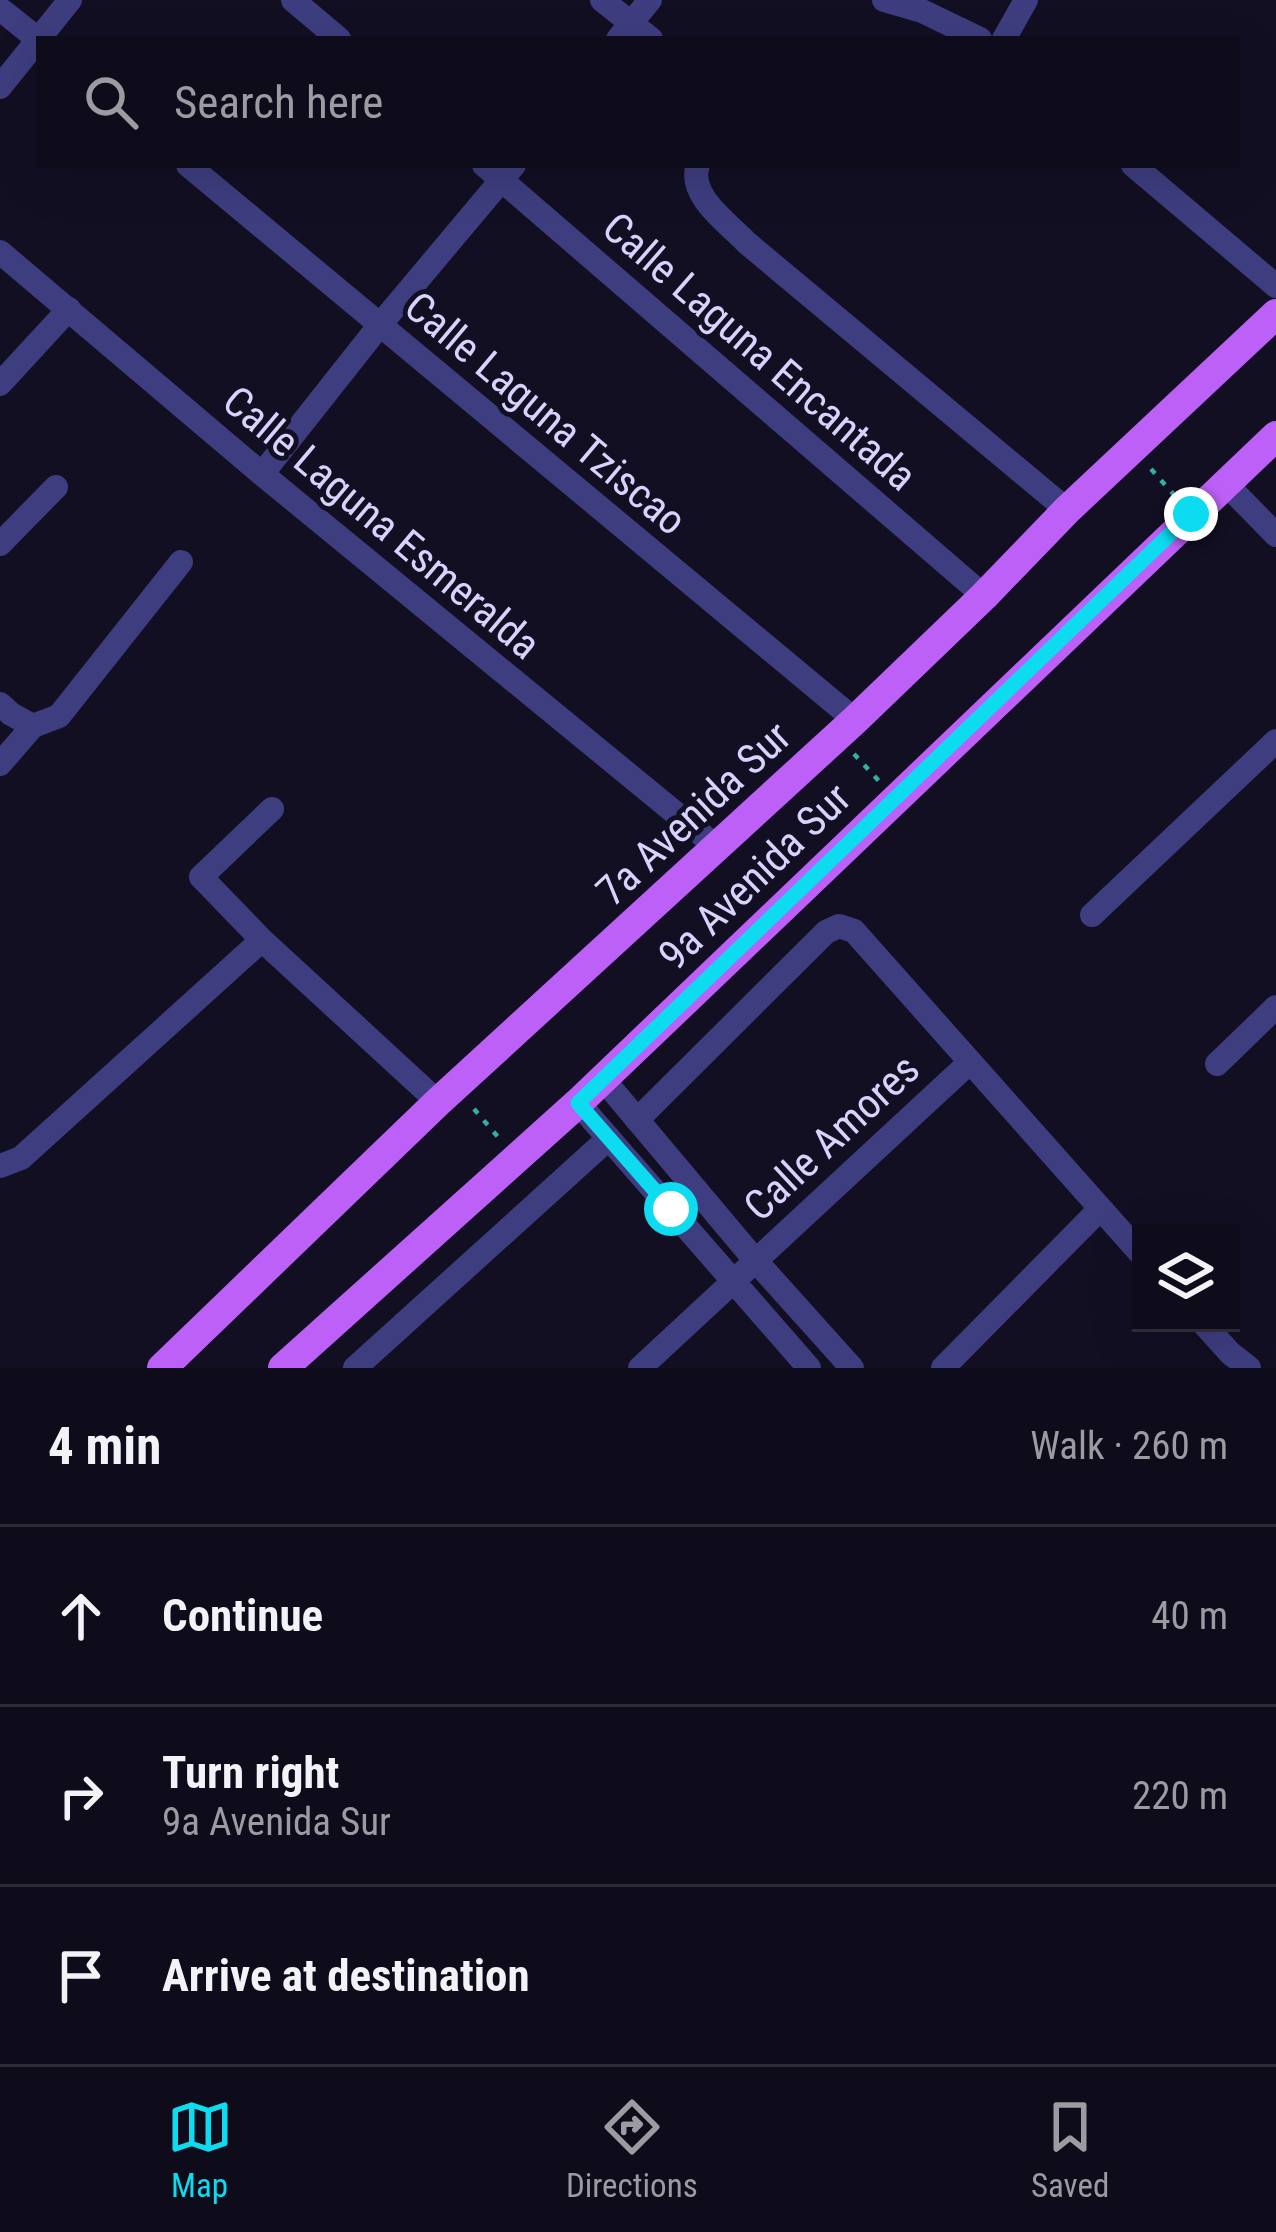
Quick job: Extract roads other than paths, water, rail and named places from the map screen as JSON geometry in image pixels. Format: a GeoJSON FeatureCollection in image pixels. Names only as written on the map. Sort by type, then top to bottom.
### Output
{"type":"FeatureCollection","features":[{"type":"Feature","properties":{"kind":"main road","name":"7a Avenida Sur"},"geometry":{"type":"LineString","coordinates":[[162,1368],[447,1094],[846,728],[1067,510],[1276,314]]}},
{"type":"Feature","properties":{"kind":"main road","name":"9a Avenida Sur"},"geometry":{"type":"LineString","coordinates":[[283,1368],[578,1103],[1276,436]]}},
{"type":"Feature","properties":{"kind":"street"},"geometry":{"type":"LineString","coordinates":[[42,36],[70,0]]}},
{"type":"Feature","properties":{"kind":"street"},"geometry":{"type":"LineString","coordinates":[[293,0],[335,36]]}},
{"type":"Feature","properties":{"kind":"street"},"geometry":{"type":"LineString","coordinates":[[602,0],[633,34],[650,0]]}},
{"type":"Feature","properties":{"kind":"street"},"geometry":{"type":"LineString","coordinates":[[884,0],[922,10],[974,36]]}},
{"type":"Feature","properties":{"kind":"street"},"geometry":{"type":"LineString","coordinates":[[1006,36],[1026,0]]}},
{"type":"Feature","properties":{"kind":"street"},"geometry":{"type":"LineString","coordinates":[[0,9],[36,38]]}},
{"type":"Feature","properties":{"kind":"street"},"geometry":{"type":"LineString","coordinates":[[0,88],[36,44]]}},
{"type":"Feature","properties":{"kind":"street","name":"Calle Laguna Tziscao"},"geometry":{"type":"LineString","coordinates":[[192,168],[846,728]]}},
{"type":"Feature","properties":{"kind":"street"},"geometry":{"type":"LineString","coordinates":[[1137,168],[1276,286]]}},
{"type":"Feature","properties":{"kind":"street"},"geometry":{"type":"LineString","coordinates":[[262,474],[500,170]]}},
{"type":"Feature","properties":{"kind":"street","name":"Calle Laguna Encantada"},"geometry":{"type":"LineString","coordinates":[[500,170],[984,596]]}},
{"type":"Feature","properties":{"kind":"street"},"geometry":{"type":"LineString","coordinates":[[696,173],[700,193],[747,243],[1067,510]]}},
{"type":"Feature","properties":{"kind":"street","name":"Calle Laguna Esmeralda"},"geometry":{"type":"LineString","coordinates":[[0,252],[718,848]]}},
{"type":"Feature","properties":{"kind":"street"},"geometry":{"type":"LineString","coordinates":[[0,384],[69,309]]}},
{"type":"Feature","properties":{"kind":"street"},"geometry":{"type":"LineString","coordinates":[[1225,483],[1276,535]]}},
{"type":"Feature","properties":{"kind":"street"},"geometry":{"type":"LineString","coordinates":[[0,544],[56,487]]}},
{"type":"Feature","properties":{"kind":"street"},"geometry":{"type":"LineString","coordinates":[[0,764],[34,726],[59,716],[181,562]]}},
{"type":"Feature","properties":{"kind":"street"},"geometry":{"type":"LineString","coordinates":[[0,704],[34,726]]}},
{"type":"Feature","properties":{"kind":"street"},"geometry":{"type":"LineString","coordinates":[[1092,915],[1276,741]]}},
{"type":"Feature","properties":{"kind":"street"},"geometry":{"type":"LineString","coordinates":[[272,808],[202,877],[262,940],[447,1094]]}},
{"type":"Feature","properties":{"kind":"street"},"geometry":{"type":"LineString","coordinates":[[637,1120],[826,932],[838,926],[854,931],[1132,1244]]}},
{"type":"Feature","properties":{"kind":"street"},"geometry":{"type":"LineString","coordinates":[[0,1166],[21,1158],[262,940]]}},
{"type":"Feature","properties":{"kind":"street"},"geometry":{"type":"LineString","coordinates":[[1216,1064],[1276,1007]]}},
{"type":"Feature","properties":{"kind":"street","name":"Calle Amores"},"geometry":{"type":"LineString","coordinates":[[640,1368],[969,1063]]}},
{"type":"Feature","properties":{"kind":"street"},"geometry":{"type":"LineString","coordinates":[[603,1079],[852,1368]]}},
{"type":"Feature","properties":{"kind":"street"},"geometry":{"type":"LineString","coordinates":[[578,1103],[809,1368]]}},
{"type":"Feature","properties":{"kind":"street"},"geometry":{"type":"LineString","coordinates":[[356,1368],[609,1138]]}},
{"type":"Feature","properties":{"kind":"street"},"geometry":{"type":"LineString","coordinates":[[944,1368],[1100,1209]]}},
{"type":"Feature","properties":{"kind":"street"},"geometry":{"type":"LineString","coordinates":[[1210,1332],[1231,1363]]}}]}
